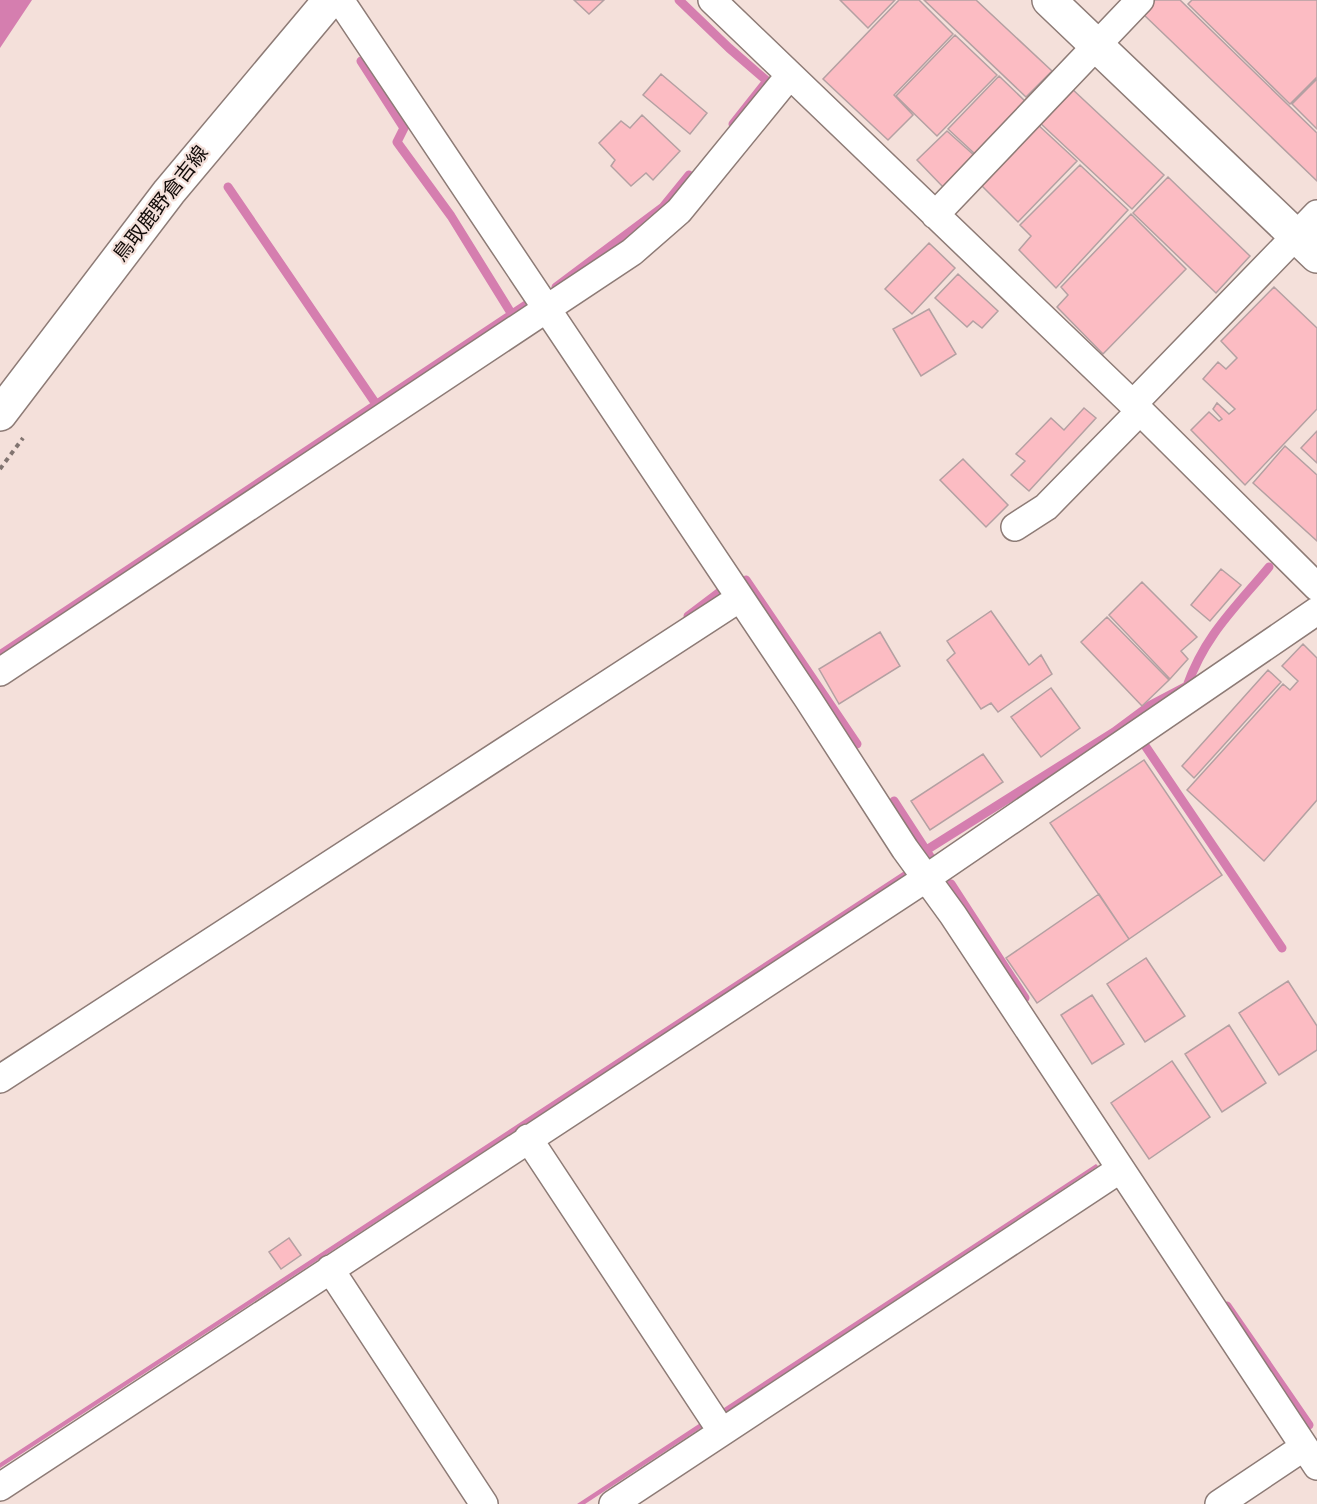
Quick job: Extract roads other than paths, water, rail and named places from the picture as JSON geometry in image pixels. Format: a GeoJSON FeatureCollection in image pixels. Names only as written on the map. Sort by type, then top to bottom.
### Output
{"type":"FeatureCollection","features":[{"type":"Feature","properties":{"kind":"main road","name":"鳥取鹿野倉吉線"},"geometry":{"type":"LineString","coordinates":[[0,414],[169,192],[330,0]]}},
{"type":"Feature","properties":{"kind":"main road"},"geometry":{"type":"LineString","coordinates":[[1048,0],[1310,236]]}},
{"type":"Feature","properties":{"kind":"street"},"geometry":{"type":"LineString","coordinates":[[340,0],[547,307],[925,879],[953,915],[1119,1170],[1311,1457],[1219,1504]]}},
{"type":"Feature","properties":{"kind":"street"},"geometry":{"type":"LineString","coordinates":[[712,0],[1136,407],[1317,587]]}},
{"type":"Feature","properties":{"kind":"street"},"geometry":{"type":"LineString","coordinates":[[934,215],[1140,0]]}},
{"type":"Feature","properties":{"kind":"street"},"geometry":{"type":"LineString","coordinates":[[0,672],[632,252],[679,211],[790,75]]}},
{"type":"Feature","properties":{"kind":"street"},"geometry":{"type":"LineString","coordinates":[[1015,526],[1046,507],[1136,407],[1310,236]]}},
{"type":"Feature","properties":{"kind":"street"},"geometry":{"type":"LineString","coordinates":[[0,1079],[740,598]]}},
{"type":"Feature","properties":{"kind":"street"},"geometry":{"type":"LineString","coordinates":[[0,1486],[925,879],[1317,611]]}},
{"type":"Feature","properties":{"kind":"street"},"geometry":{"type":"LineString","coordinates":[[528,1138],[722,1432]]}},
{"type":"Feature","properties":{"kind":"street"},"geometry":{"type":"LineString","coordinates":[[613,1504],[1119,1170]]}},
{"type":"Feature","properties":{"kind":"street"},"geometry":{"type":"LineString","coordinates":[[330,1269],[484,1504]]}},
{"type":"Feature","properties":{"kind":"waterway"},"geometry":{"type":"LineString","coordinates":[[679,0],[767,81],[733,124]]}},
{"type":"Feature","properties":{"kind":"waterway"},"geometry":{"type":"LineString","coordinates":[[361,61],[404,128],[397,142],[451,216],[511,313]]}},
{"type":"Feature","properties":{"kind":"waterway"},"geometry":{"type":"LineString","coordinates":[[556,287],[663,207],[689,175]]}},
{"type":"Feature","properties":{"kind":"waterway"},"geometry":{"type":"LineString","coordinates":[[228,187],[376,404]]}},
{"type":"Feature","properties":{"kind":"waterway"},"geometry":{"type":"LineString","coordinates":[[0,655],[529,303]]}},
{"type":"Feature","properties":{"kind":"waterway"},"geometry":{"type":"LineString","coordinates":[[928,849],[1114,732],[1149,706],[1187,686],[1194,668],[1212,637],[1269,567]]}},
{"type":"Feature","properties":{"kind":"waterway"},"geometry":{"type":"LineString","coordinates":[[746,580],[857,744]]}},
{"type":"Feature","properties":{"kind":"waterway"},"geometry":{"type":"LineString","coordinates":[[688,616],[721,591]]}},
{"type":"Feature","properties":{"kind":"waterway"},"geometry":{"type":"LineString","coordinates":[[1146,747],[1282,948]]}},
{"type":"Feature","properties":{"kind":"waterway"},"geometry":{"type":"LineString","coordinates":[[894,801],[931,858]]}},
{"type":"Feature","properties":{"kind":"waterway"},"geometry":{"type":"LineString","coordinates":[[951,884],[1025,998]]}},
{"type":"Feature","properties":{"kind":"waterway"},"geometry":{"type":"LineString","coordinates":[[1227,1306],[1309,1425]]}}]}
